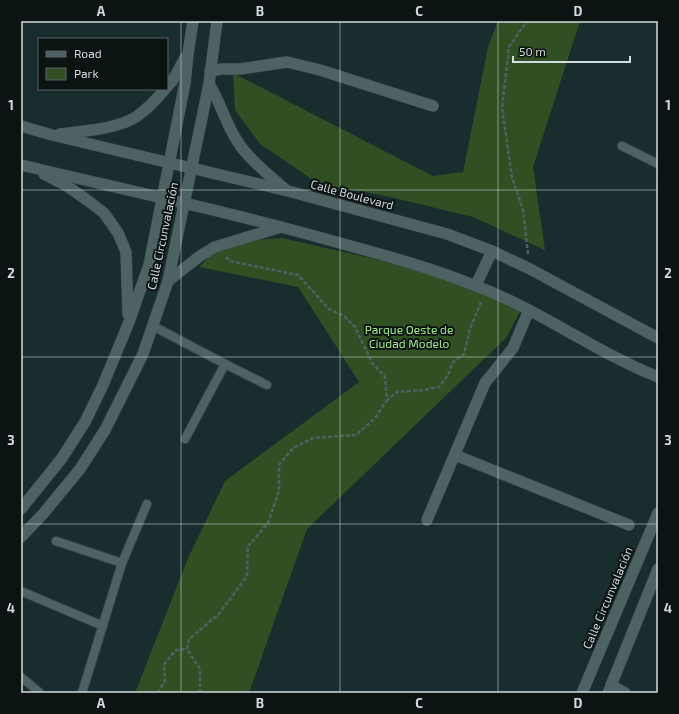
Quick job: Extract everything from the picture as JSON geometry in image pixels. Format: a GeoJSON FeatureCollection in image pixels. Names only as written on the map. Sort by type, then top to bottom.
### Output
{"type":"FeatureCollection","features":[{"type":"Feature","properties":{"kind":"street","name":"Calle Circunvalación"},"geometry":{"type":"LineString","coordinates":[[21,509],[62,458],[86,422],[103,385],[149,265],[185,83],[193,21]]}},
{"type":"Feature","properties":{"kind":"street","name":"Calle Circunvalación"},"geometry":{"type":"LineString","coordinates":[[21,537],[80,469],[105,430],[143,354],[168,281],[209,84],[217,21]]}},
{"type":"Feature","properties":{"kind":"street"},"geometry":{"type":"LineString","coordinates":[[168,86],[174,80],[188,54]]}},
{"type":"Feature","properties":{"kind":"street"},"geometry":{"type":"LineString","coordinates":[[210,71],[240,69],[287,62],[320,70],[433,106]]}},
{"type":"Feature","properties":{"kind":"street"},"geometry":{"type":"LineString","coordinates":[[209,84],[220,103],[236,140],[257,164],[288,192]]}},
{"type":"Feature","properties":{"kind":"street"},"geometry":{"type":"LineString","coordinates":[[52,135],[108,128],[135,118],[164,90]]}},
{"type":"Feature","properties":{"kind":"street","name":"Calle Boulevard"},"geometry":{"type":"LineString","coordinates":[[21,126],[52,135],[288,192],[447,234],[492,251],[530,269],[658,338]]}},
{"type":"Feature","properties":{"kind":"street"},"geometry":{"type":"LineString","coordinates":[[25,166],[283,226],[417,264],[481,288],[529,310],[595,347],[653,375],[658,385]]}},
{"type":"Feature","properties":{"kind":"street"},"geometry":{"type":"LineString","coordinates":[[25,166],[66,186],[87,200],[104,214],[118,233],[126,252],[128,322]]}},
{"type":"Feature","properties":{"kind":"street"},"geometry":{"type":"LineString","coordinates":[[168,281],[200,256],[216,247],[283,226]]}},
{"type":"Feature","properties":{"kind":"street"},"geometry":{"type":"LineString","coordinates":[[481,288],[492,251]]}},
{"type":"Feature","properties":{"kind":"street"},"geometry":{"type":"LineString","coordinates":[[427,520],[485,383],[514,348],[529,310]]}},
{"type":"Feature","properties":{"kind":"street"},"geometry":{"type":"LineString","coordinates":[[455,455],[629,525]]}},
{"type":"Feature","properties":{"kind":"street","name":"Calle Circunvalación"},"geometry":{"type":"LineString","coordinates":[[582,693],[658,513]]}},
{"type":"Feature","properties":{"kind":"street"},"geometry":{"type":"LineString","coordinates":[[625,693],[609,689],[658,569]]}},
{"type":"Feature","properties":{"kind":"lane"},"geometry":{"type":"LineString","coordinates":[[622,146],[658,164]]}},
{"type":"Feature","properties":{"kind":"lane"},"geometry":{"type":"LineString","coordinates":[[153,326],[267,385]]}},
{"type":"Feature","properties":{"kind":"lane"},"geometry":{"type":"LineString","coordinates":[[185,439],[225,364]]}},
{"type":"Feature","properties":{"kind":"lane"},"geometry":{"type":"LineString","coordinates":[[82,693],[122,564],[147,504]]}},
{"type":"Feature","properties":{"kind":"lane"},"geometry":{"type":"LineString","coordinates":[[56,541],[122,564]]}},
{"type":"Feature","properties":{"kind":"lane"},"geometry":{"type":"LineString","coordinates":[[23,592],[103,626]]}},
{"type":"Feature","properties":{"kind":"lane"},"geometry":{"type":"LineString","coordinates":[[21,677],[40,693]]}},
{"type":"Feature","properties":{"kind":"path"},"geometry":{"type":"LineString","coordinates":[[530,21],[526,24],[509,47],[502,108],[512,176],[523,210],[530,269]]}},
{"type":"Feature","properties":{"kind":"path"},"geometry":{"type":"LineString","coordinates":[[216,247],[230,261],[298,274],[329,309],[344,316],[355,327],[372,363],[385,377],[387,400]]}},
{"type":"Feature","properties":{"kind":"path"},"geometry":{"type":"LineString","coordinates":[[200,693],[200,669],[187,649],[189,639],[219,614],[247,576],[248,546],[268,523],[279,491],[279,465],[293,448],[313,438],[356,435],[375,418],[387,400],[397,392],[439,387],[448,375],[453,362],[464,354],[481,288]]}},
{"type":"Feature","properties":{"kind":"path"},"geometry":{"type":"LineString","coordinates":[[158,693],[165,680],[164,664],[176,650],[187,649]]}},
{"type":"Feature","properties":{"kind":"green space"},"geometry":{"type":"Polygon","coordinates":[[[498,21],[580,21],[533,167],[545,250],[473,217],[386,196],[319,184],[260,144],[235,110],[233,73],[433,176],[463,172],[488,47],[498,21]]]}},
{"type":"Feature","properties":{"kind":"green space","name":"Parque Oeste de Ciudad Modelo"},"geometry":{"type":"Polygon","coordinates":[[[282,238],[414,268],[523,306],[506,338],[307,529],[249,693],[135,693],[188,558],[225,481],[359,382],[298,287],[199,267],[225,242],[282,238]]]}}]}
